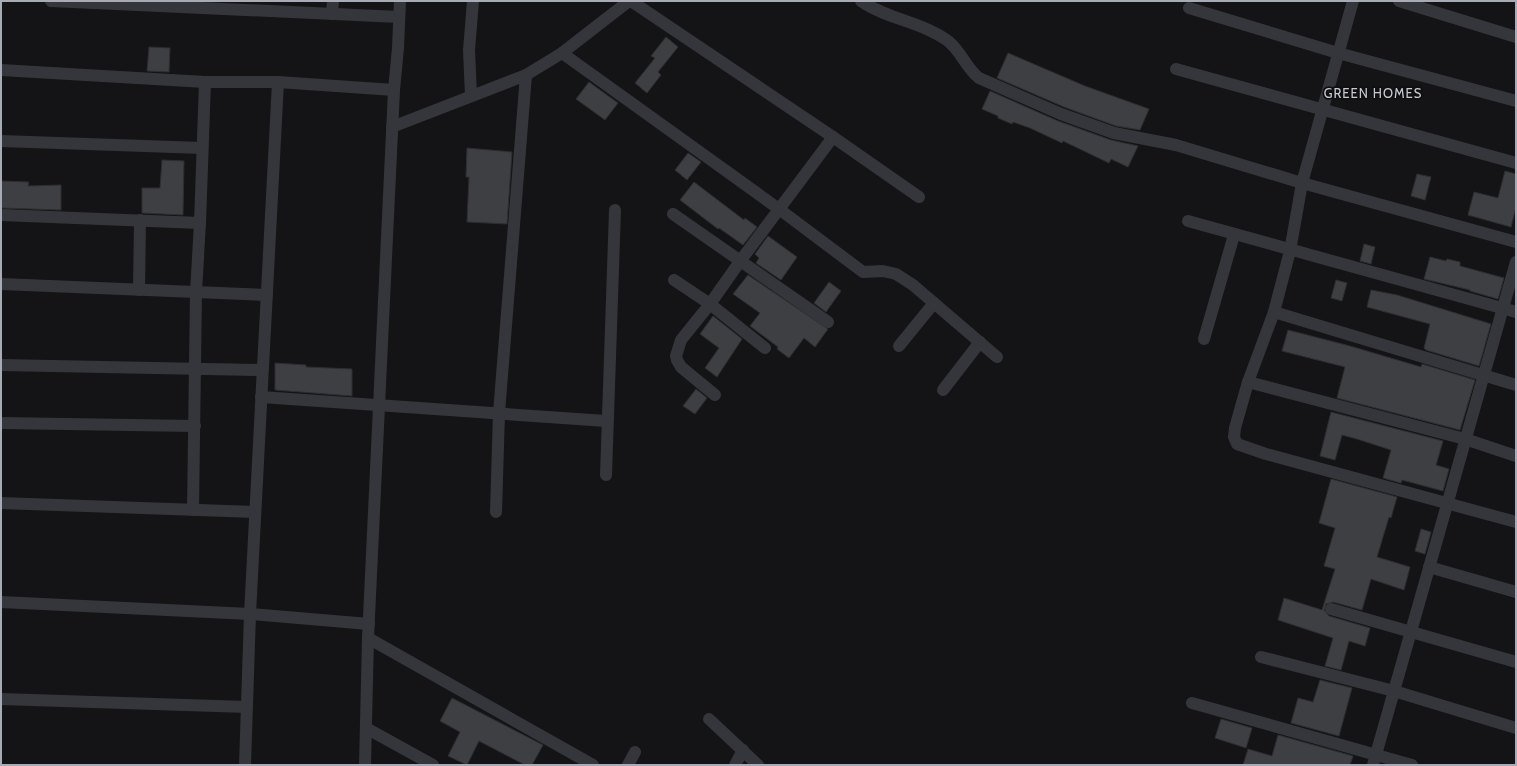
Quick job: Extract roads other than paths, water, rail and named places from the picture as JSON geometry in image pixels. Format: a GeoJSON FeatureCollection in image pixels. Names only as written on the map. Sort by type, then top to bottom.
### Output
{"type":"FeatureCollection","features":[{"type":"Feature","properties":{"kind":"street"},"geometry":{"type":"LineString","coordinates":[[51,1],[249,6],[332,14],[399,17]]}},
{"type":"Feature","properties":{"kind":"street"},"geometry":{"type":"LineString","coordinates":[[332,14],[333,1]]}},
{"type":"Feature","properties":{"kind":"street"},"geometry":{"type":"LineString","coordinates":[[365,765],[368,638],[392,127],[400,1]]}},
{"type":"Feature","properties":{"kind":"street"},"geometry":{"type":"LineString","coordinates":[[471,96],[469,50],[473,1]]}},
{"type":"Feature","properties":{"kind":"street"},"geometry":{"type":"LineString","coordinates":[[392,127],[526,75],[562,53],[630,1],[833,137],[919,197]]}},
{"type":"Feature","properties":{"kind":"street"},"geometry":{"type":"LineString","coordinates":[[861,1],[934,33],[948,41],[959,52],[971,72],[979,78],[1060,114],[1114,133],[1176,145],[1302,183],[1516,242]]}},
{"type":"Feature","properties":{"kind":"street"},"geometry":{"type":"LineString","coordinates":[[1353,1],[1321,110],[1302,183],[1290,251],[1274,312],[1248,382],[1235,428],[1234,437],[1237,444],[1266,454],[1516,522]]}},
{"type":"Feature","properties":{"kind":"street"},"geometry":{"type":"LineString","coordinates":[[1399,1],[1516,37]]}},
{"type":"Feature","properties":{"kind":"street"},"geometry":{"type":"LineString","coordinates":[[1189,8],[1338,53],[1516,101]]}},
{"type":"Feature","properties":{"kind":"street"},"geometry":{"type":"LineString","coordinates":[[562,53],[779,209],[863,272],[883,271],[896,274],[913,285],[997,357]]}},
{"type":"Feature","properties":{"kind":"street"},"geometry":{"type":"LineString","coordinates":[[1176,69],[1516,163]]}},
{"type":"Feature","properties":{"kind":"street"},"geometry":{"type":"LineString","coordinates":[[1,70],[204,82],[278,82],[394,90]]}},
{"type":"Feature","properties":{"kind":"street"},"geometry":{"type":"LineString","coordinates":[[496,512],[499,414],[526,75]]}},
{"type":"Feature","properties":{"kind":"street"},"geometry":{"type":"LineString","coordinates":[[194,510],[196,292],[200,223],[204,82]]}},
{"type":"Feature","properties":{"kind":"street"},"geometry":{"type":"LineString","coordinates":[[244,765],[262,370],[278,82]]}},
{"type":"Feature","properties":{"kind":"street"},"geometry":{"type":"LineString","coordinates":[[715,395],[682,367],[676,356],[681,340],[710,304],[833,137]]}},
{"type":"Feature","properties":{"kind":"street"},"geometry":{"type":"LineString","coordinates":[[1,141],[202,148]]}},
{"type":"Feature","properties":{"kind":"street"},"geometry":{"type":"LineString","coordinates":[[606,475],[606,422],[615,210]]}},
{"type":"Feature","properties":{"kind":"street"},"geometry":{"type":"LineString","coordinates":[[673,214],[828,322]]}},
{"type":"Feature","properties":{"kind":"street"},"geometry":{"type":"LineString","coordinates":[[1,215],[200,223]]}},
{"type":"Feature","properties":{"kind":"street"},"geometry":{"type":"LineString","coordinates":[[139,290],[140,220]]}},
{"type":"Feature","properties":{"kind":"street"},"geometry":{"type":"LineString","coordinates":[[1188,221],[1290,251],[1516,312]]}},
{"type":"Feature","properties":{"kind":"street"},"geometry":{"type":"LineString","coordinates":[[1204,339],[1234,235]]}},
{"type":"Feature","properties":{"kind":"street"},"geometry":{"type":"LineString","coordinates":[[1374,760],[1516,262]]}},
{"type":"Feature","properties":{"kind":"street"},"geometry":{"type":"LineString","coordinates":[[674,280],[710,304],[766,348]]}},
{"type":"Feature","properties":{"kind":"street"},"geometry":{"type":"LineString","coordinates":[[1,284],[267,295]]}},
{"type":"Feature","properties":{"kind":"street"},"geometry":{"type":"LineString","coordinates":[[898,346],[934,303]]}},
{"type":"Feature","properties":{"kind":"street"},"geometry":{"type":"LineString","coordinates":[[1274,312],[1516,385]]}},
{"type":"Feature","properties":{"kind":"street"},"geometry":{"type":"LineString","coordinates":[[943,390],[980,342]]}},
{"type":"Feature","properties":{"kind":"street"},"geometry":{"type":"LineString","coordinates":[[1,365],[262,370]]}},
{"type":"Feature","properties":{"kind":"street"},"geometry":{"type":"LineString","coordinates":[[1248,382],[1465,438],[1516,456]]}},
{"type":"Feature","properties":{"kind":"street"},"geometry":{"type":"LineString","coordinates":[[261,397],[606,422]]}},
{"type":"Feature","properties":{"kind":"street"},"geometry":{"type":"LineString","coordinates":[[1,423],[195,426]]}},
{"type":"Feature","properties":{"kind":"street"},"geometry":{"type":"LineString","coordinates":[[1,503],[255,512]]}},
{"type":"Feature","properties":{"kind":"street"},"geometry":{"type":"LineString","coordinates":[[1429,567],[1516,592]]}},
{"type":"Feature","properties":{"kind":"street"},"geometry":{"type":"LineString","coordinates":[[1,602],[250,614],[369,624]]}},
{"type":"Feature","properties":{"kind":"street"},"geometry":{"type":"LineString","coordinates":[[1331,610],[1411,631],[1516,662]]}},
{"type":"Feature","properties":{"kind":"street"},"geometry":{"type":"LineString","coordinates":[[368,638],[593,765]]}},
{"type":"Feature","properties":{"kind":"street"},"geometry":{"type":"LineString","coordinates":[[1261,656],[1394,691],[1516,728]]}},
{"type":"Feature","properties":{"kind":"street"},"geometry":{"type":"LineString","coordinates":[[1,700],[247,707]]}},
{"type":"Feature","properties":{"kind":"street"},"geometry":{"type":"LineString","coordinates":[[1192,703],[1374,760],[1412,765]]}},
{"type":"Feature","properties":{"kind":"street"},"geometry":{"type":"LineString","coordinates":[[709,719],[758,765]]}},
{"type":"Feature","properties":{"kind":"street"},"geometry":{"type":"LineString","coordinates":[[366,728],[433,765]]}},
{"type":"Feature","properties":{"kind":"street"},"geometry":{"type":"LineString","coordinates":[[735,765],[743,750]]}},
{"type":"Feature","properties":{"kind":"street"},"geometry":{"type":"LineString","coordinates":[[628,765],[635,752]]}},
{"type":"Feature","properties":{"kind":"district","name":"GREEN HOMES"},"geometry":{"type":"Point","coordinates":[1373,93]}}]}
